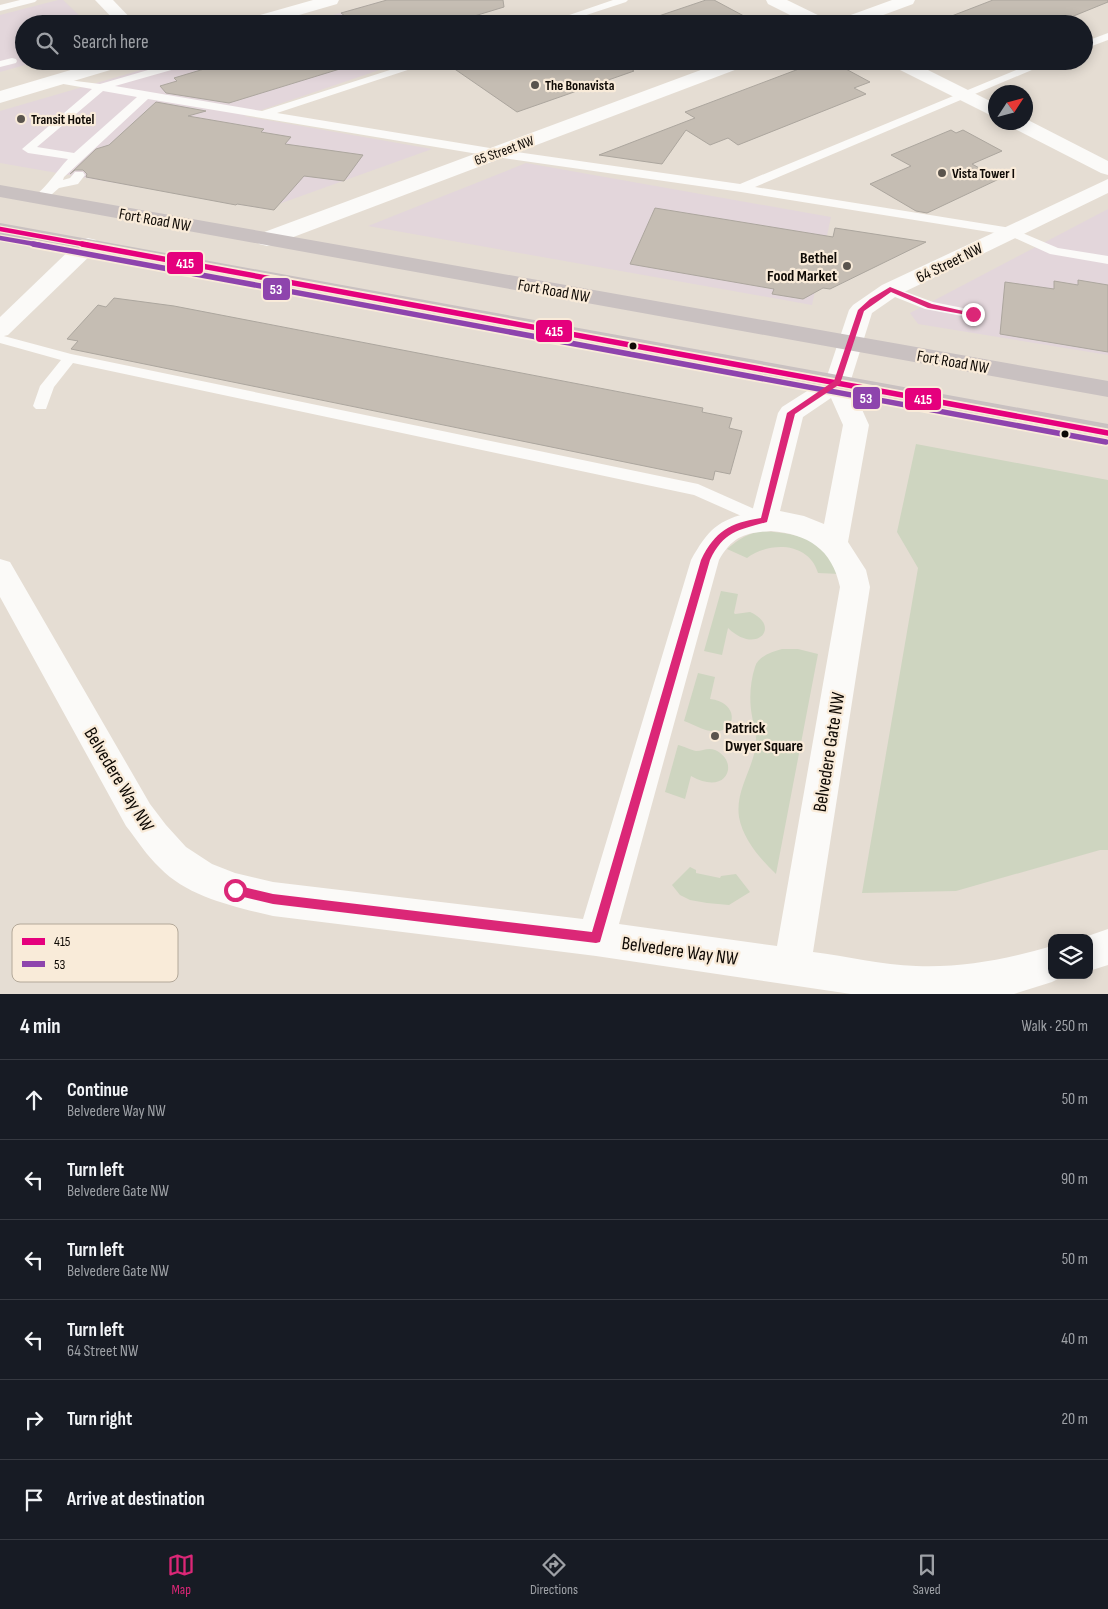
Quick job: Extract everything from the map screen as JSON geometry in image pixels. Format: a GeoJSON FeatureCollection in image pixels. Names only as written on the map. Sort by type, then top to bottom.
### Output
{"type":"FeatureCollection","features":[{"type":"Feature","properties":{"kind":"main road","name":"Fort Road NW"},"geometry":{"type":"LineString","coordinates":[[0,191],[47,192],[135,216],[1108,389]]}},
{"type":"Feature","properties":{"kind":"main road"},"geometry":{"type":"LineString","coordinates":[[0,207],[38,212],[135,216]]}},
{"type":"Feature","properties":{"kind":"main road"},"geometry":{"type":"LineString","coordinates":[[0,229],[837,382],[1108,434]]}},
{"type":"Feature","properties":{"kind":"street"},"geometry":{"type":"LineString","coordinates":[[103,0],[119,15]]}},
{"type":"Feature","properties":{"kind":"street"},"geometry":{"type":"LineString","coordinates":[[279,15],[331,0]]}},
{"type":"Feature","properties":{"kind":"street"},"geometry":{"type":"LineString","coordinates":[[774,0],[804,15]]}},
{"type":"Feature","properties":{"kind":"street"},"geometry":{"type":"LineString","coordinates":[[867,15],[908,0]]}},
{"type":"Feature","properties":{"kind":"street"},"geometry":{"type":"LineString","coordinates":[[0,97],[90,70]]}},
{"type":"Feature","properties":{"kind":"street","name":"65 Street NW"},"geometry":{"type":"LineString","coordinates":[[267,239],[718,70]]}},
{"type":"Feature","properties":{"kind":"street"},"geometry":{"type":"LineString","coordinates":[[914,70],[988,108]]}},
{"type":"Feature","properties":{"kind":"street"},"geometry":{"type":"LineString","coordinates":[[1032,130],[1108,169]]}},
{"type":"Feature","properties":{"kind":"street","name":"64 Street NW"},"geometry":{"type":"LineString","coordinates":[[837,382],[861,310],[872,300],[1108,185]]}},
{"type":"Feature","properties":{"kind":"street"},"geometry":{"type":"LineString","coordinates":[[0,330],[88,245]]}},
{"type":"Feature","properties":{"kind":"street"},"geometry":{"type":"LineString","coordinates":[[764,520],[791,413],[837,382],[856,425],[834,543]]}},
{"type":"Feature","properties":{"kind":"street","name":"Belvedere Gate NW"},"geometry":{"type":"LineString","coordinates":[[596,938],[706,560],[713,545],[727,531],[744,524],[764,520],[794,522],[818,531],[834,543],[845,557],[854,575],[855,586],[792,967]]}},
{"type":"Feature","properties":{"kind":"street","name":"Belvedere Way NW"},"geometry":{"type":"LineString","coordinates":[[0,570],[138,815],[173,858],[199,876],[235,890],[273,899],[596,938],[915,985],[953,984],[1017,975],[1048,965]]}},
{"type":"Feature","properties":{"kind":"street"},"geometry":{"type":"LineString","coordinates":[[1093,952],[1108,947]]}},
{"type":"Feature","properties":{"kind":"lane"},"geometry":{"type":"LineString","coordinates":[[0,8],[32,0]]}},
{"type":"Feature","properties":{"kind":"lane"},"geometry":{"type":"LineString","coordinates":[[576,15],[623,0]]}},
{"type":"Feature","properties":{"kind":"lane"},"geometry":{"type":"LineString","coordinates":[[1093,42],[1108,36]]}},
{"type":"Feature","properties":{"kind":"lane"},"geometry":{"type":"LineString","coordinates":[[0,64],[12,61]]}},
{"type":"Feature","properties":{"kind":"lane"},"geometry":{"type":"LineString","coordinates":[[77,157],[28,149],[101,87],[160,70]]}},
{"type":"Feature","properties":{"kind":"lane"},"geometry":{"type":"LineString","coordinates":[[264,114],[402,70]]}},
{"type":"Feature","properties":{"kind":"lane"},"geometry":{"type":"LineString","coordinates":[[741,188],[1027,70]]}},
{"type":"Feature","properties":{"kind":"lane"},"geometry":{"type":"LineString","coordinates":[[56,80],[496,153],[741,188],[1011,232],[1055,251],[1108,260]]}},
{"type":"Feature","properties":{"kind":"lane"},"geometry":{"type":"LineString","coordinates":[[47,192],[58,176],[77,157],[102,142],[146,95]]}},
{"type":"Feature","properties":{"kind":"lane"},"geometry":{"type":"LineString","coordinates":[[47,192],[74,181],[79,176]]}},
{"type":"Feature","properties":{"kind":"lane"},"geometry":{"type":"LineString","coordinates":[[890,290],[930,306],[973,314]]}},
{"type":"Feature","properties":{"kind":"lane"},"geometry":{"type":"LineString","coordinates":[[0,339],[70,358],[698,490],[764,520]]}},
{"type":"Feature","properties":{"kind":"lane"},"geometry":{"type":"LineString","coordinates":[[41,406],[47,386],[70,358]]}},
{"type":"Feature","properties":{"kind":"shaded area"},"geometry":{"type":"Polygon","coordinates":[[[63,0],[79,15],[15,15],[15,68],[0,72],[0,15],[63,0]]]}},
{"type":"Feature","properties":{"kind":"shaded area"},"geometry":{"type":"Polygon","coordinates":[[[382,1],[402,15],[333,15],[382,1]]]}},
{"type":"Feature","properties":{"kind":"shaded area"},"geometry":{"type":"Polygon","coordinates":[[[141,70],[379,70],[244,116],[432,149],[265,209],[0,163],[0,111],[141,70]]]}},
{"type":"Feature","properties":{"kind":"shaded area"},"geometry":{"type":"Polygon","coordinates":[[[526,163],[831,217],[812,305],[368,226],[526,163]]]}},
{"type":"Feature","properties":{"kind":"shaded area"},"geometry":{"type":"Polygon","coordinates":[[[1108,209],[1108,355],[918,324],[910,313],[1108,209]]]}},
{"type":"Feature","properties":{"kind":"green space"},"geometry":{"type":"Polygon","coordinates":[[[916,444],[1108,480],[1108,850],[1100,850],[956,891],[862,893],[918,568],[897,532],[916,444]]]}},
{"type":"Feature","properties":{"kind":"green space"},"geometry":{"type":"Polygon","coordinates":[[[763,531],[796,536],[812,541],[828,552],[840,574],[818,573],[813,563],[798,550],[777,547],[756,552],[747,558],[727,549],[744,537],[763,531]]]}},
{"type":"Feature","properties":{"kind":"green space"},"geometry":{"type":"Polygon","coordinates":[[[721,591],[738,594],[734,613],[750,612],[764,624],[765,631],[762,636],[756,639],[748,639],[739,636],[728,628],[722,655],[704,651],[721,591]]]}},
{"type":"Feature","properties":{"kind":"green space"},"geometry":{"type":"Polygon","coordinates":[[[782,649],[798,649],[818,654],[776,874],[748,841],[741,825],[738,807],[742,788],[755,752],[756,736],[751,704],[753,673],[762,657],[782,649]]]}},
{"type":"Feature","properties":{"kind":"green space"},"geometry":{"type":"Polygon","coordinates":[[[698,673],[715,677],[710,699],[720,701],[731,711],[732,718],[730,723],[720,731],[711,731],[684,721],[698,673]]]}},
{"type":"Feature","properties":{"kind":"green space"},"geometry":{"type":"Polygon","coordinates":[[[678,745],[696,751],[712,749],[723,755],[727,762],[728,769],[726,775],[721,780],[714,782],[704,781],[691,776],[685,799],[665,792],[678,745]]]}},
{"type":"Feature","properties":{"kind":"green space"},"geometry":{"type":"Polygon","coordinates":[[[690,867],[696,870],[696,873],[720,878],[721,876],[736,874],[750,892],[729,905],[690,900],[680,895],[672,885],[690,867]]]}},
{"type":"Feature","properties":{"kind":"building"},"geometry":{"type":"Polygon","coordinates":[[[387,0],[503,0],[504,7],[478,15],[344,15],[341,13],[387,0]]]}},
{"type":"Feature","properties":{"kind":"building"},"geometry":{"type":"Polygon","coordinates":[[[706,0],[714,0],[742,15],[662,15],[706,0]]]}},
{"type":"Feature","properties":{"kind":"building"},"geometry":{"type":"Polygon","coordinates":[[[993,0],[1108,0],[1108,2],[1076,15],[954,15],[993,0]]]}},
{"type":"Feature","properties":{"kind":"building"},"geometry":{"type":"Polygon","coordinates":[[[201,70],[336,70],[229,103],[166,93],[160,86],[177,81],[174,78],[201,70]]]}},
{"type":"Feature","properties":{"kind":"building","name":"The Bonavista"},"geometry":{"type":"Polygon","coordinates":[[[456,70],[634,71],[517,112],[456,70]]]}},
{"type":"Feature","properties":{"kind":"building"},"geometry":{"type":"Polygon","coordinates":[[[796,70],[848,70],[870,82],[854,88],[866,94],[738,145],[728,138],[710,145],[686,130],[662,164],[599,155],[695,118],[685,112],[796,70]]]}},
{"type":"Feature","properties":{"kind":"building"},"geometry":{"type":"Polygon","coordinates":[[[156,102],[206,111],[188,116],[264,129],[261,132],[291,137],[285,144],[363,155],[344,181],[304,176],[274,210],[236,205],[86,177],[87,174],[83,170],[75,170],[70,174],[96,149],[109,145],[156,102]]]}},
{"type":"Feature","properties":{"kind":"building","name":"Vista Tower I"},"geometry":{"type":"Polygon","coordinates":[[[951,130],[956,133],[963,130],[1002,151],[972,164],[999,179],[927,213],[916,211],[870,184],[911,166],[891,155],[951,130]]]}},
{"type":"Feature","properties":{"kind":"building"},"geometry":{"type":"Polygon","coordinates":[[[655,208],[833,237],[835,228],[926,242],[830,289],[823,288],[803,299],[772,294],[774,289],[630,264],[655,208]]]}},
{"type":"Feature","properties":{"kind":"building"},"geometry":{"type":"Polygon","coordinates":[[[1078,280],[1108,285],[1108,352],[1000,334],[1005,282],[1054,289],[1054,281],[1078,285],[1078,280]]]}},
{"type":"Feature","properties":{"kind":"building"},"geometry":{"type":"Polygon","coordinates":[[[114,298],[174,306],[703,408],[702,412],[732,418],[729,428],[742,431],[730,474],[715,471],[713,480],[71,349],[78,341],[67,339],[98,305],[106,307],[114,298]]]}},
{"type":"Feature","properties":{"kind":"transit line","name":"415"},"geometry":{"type":"LineString","coordinates":[[0,229],[1108,433]]}},
{"type":"Feature","properties":{"kind":"transit line","name":"53"},"geometry":{"type":"LineString","coordinates":[[0,238],[1106,442]]}},
{"type":"Feature","properties":{"kind":"place","name":"The Bonavista"},"geometry":{"type":"Point","coordinates":[535,85]}},
{"type":"Feature","properties":{"kind":"place","name":"Transit Hotel"},"geometry":{"type":"Point","coordinates":[21,119]}},
{"type":"Feature","properties":{"kind":"place","name":"Vista Tower I"},"geometry":{"type":"Point","coordinates":[942,173]}},
{"type":"Feature","properties":{"kind":"place","name":"Bethel Food Market"},"geometry":{"type":"Point","coordinates":[847,266]}},
{"type":"Feature","properties":{"kind":"place","name":"Patrick Dwyer Square"},"geometry":{"type":"Point","coordinates":[715,736]}},
{"type":"Feature","properties":{"kind":"route"},"geometry":{"type":"LineString","coordinates":[[235,890],[273,899],[596,938],[706,560],[713,545],[727,531],[744,524],[764,520],[791,413],[837,382],[861,310],[872,300],[890,290],[930,306],[973,314]]}}]}
